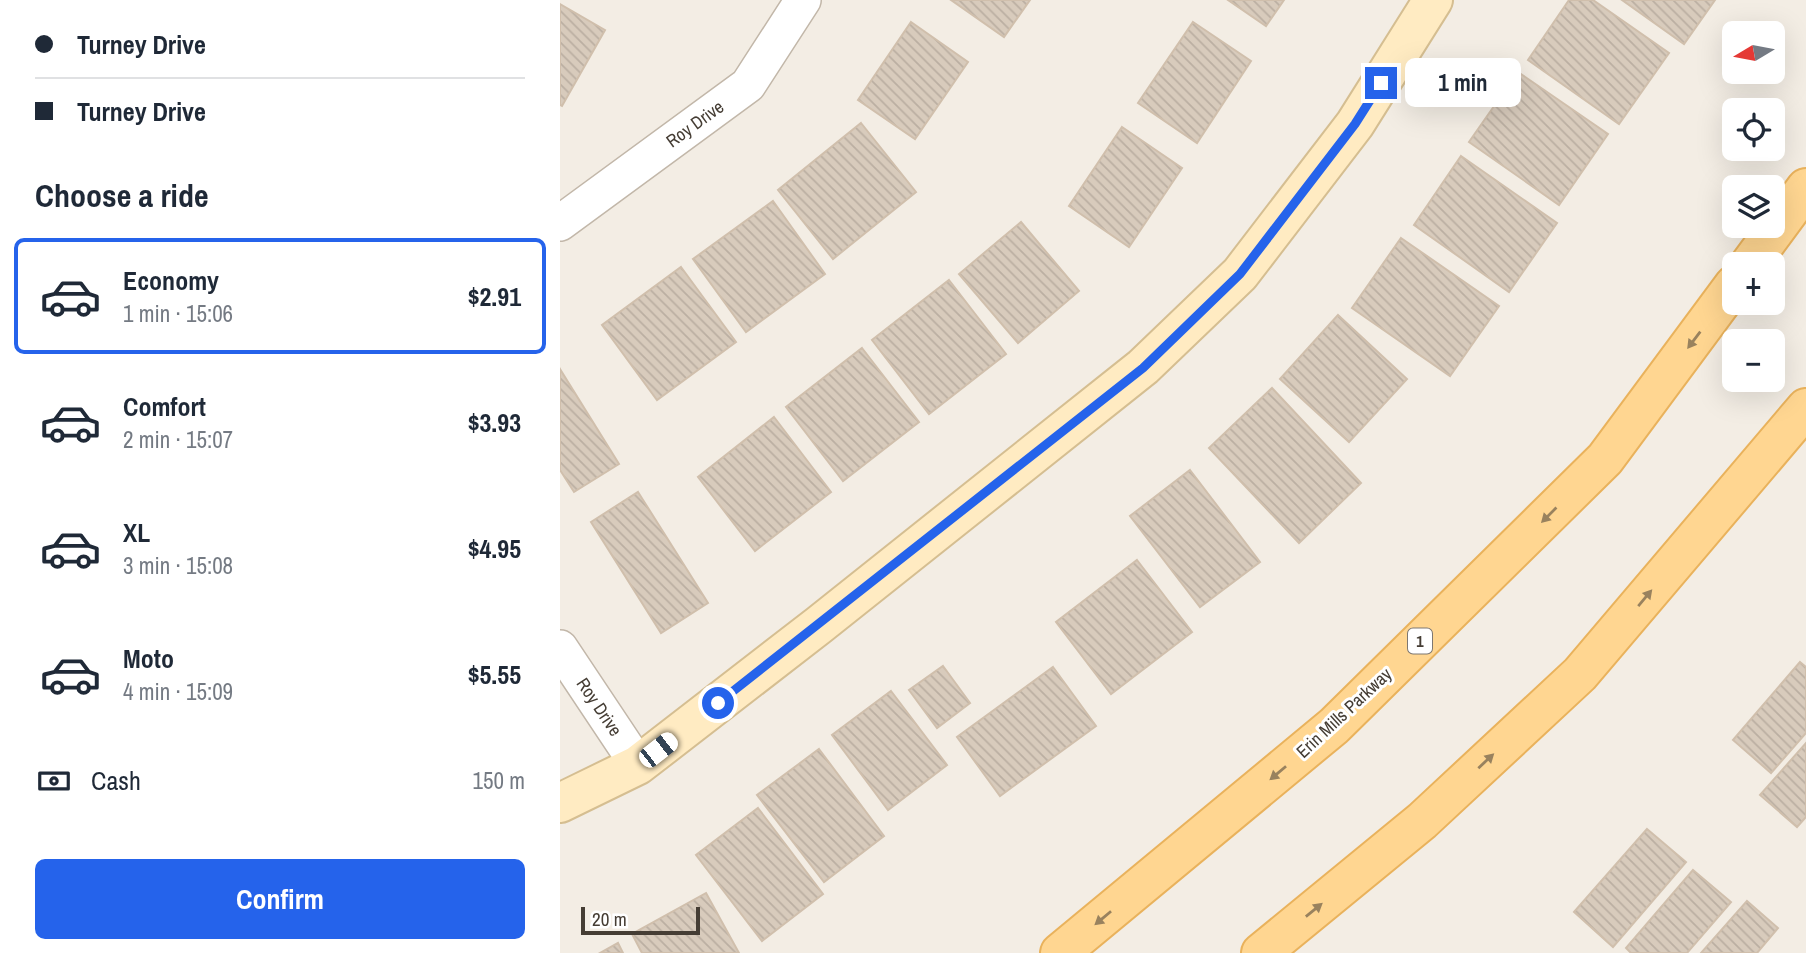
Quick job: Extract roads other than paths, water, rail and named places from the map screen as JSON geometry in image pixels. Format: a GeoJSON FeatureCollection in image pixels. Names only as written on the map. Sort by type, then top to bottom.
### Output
{"type":"FeatureCollection","features":[{"type":"Feature","properties":{"kind":"main road"},"geometry":{"type":"LineString","coordinates":[[1759,252],[1806,188]]}},
{"type":"Feature","properties":{"kind":"main road","name":"Erin Mills Parkway"},"geometry":{"type":"LineString","coordinates":[[1060,953],[1334,726],[1605,459],[1722,301]]}},
{"type":"Feature","properties":{"kind":"main road"},"geometry":{"type":"LineString","coordinates":[[1261,953],[1422,821],[1580,674],[1806,408]]}},
{"type":"Feature","properties":{"kind":"street","name":"Roy Drive"},"geometry":{"type":"LineString","coordinates":[[560,223],[748,85],[803,0]]}},
{"type":"Feature","properties":{"kind":"street"},"geometry":{"type":"LineString","coordinates":[[560,803],[638,765],[1143,368],[1240,274],[1355,124],[1433,0]]}},
{"type":"Feature","properties":{"kind":"street","name":"Roy Drive"},"geometry":{"type":"LineString","coordinates":[[560,649],[638,765]]}}]}
